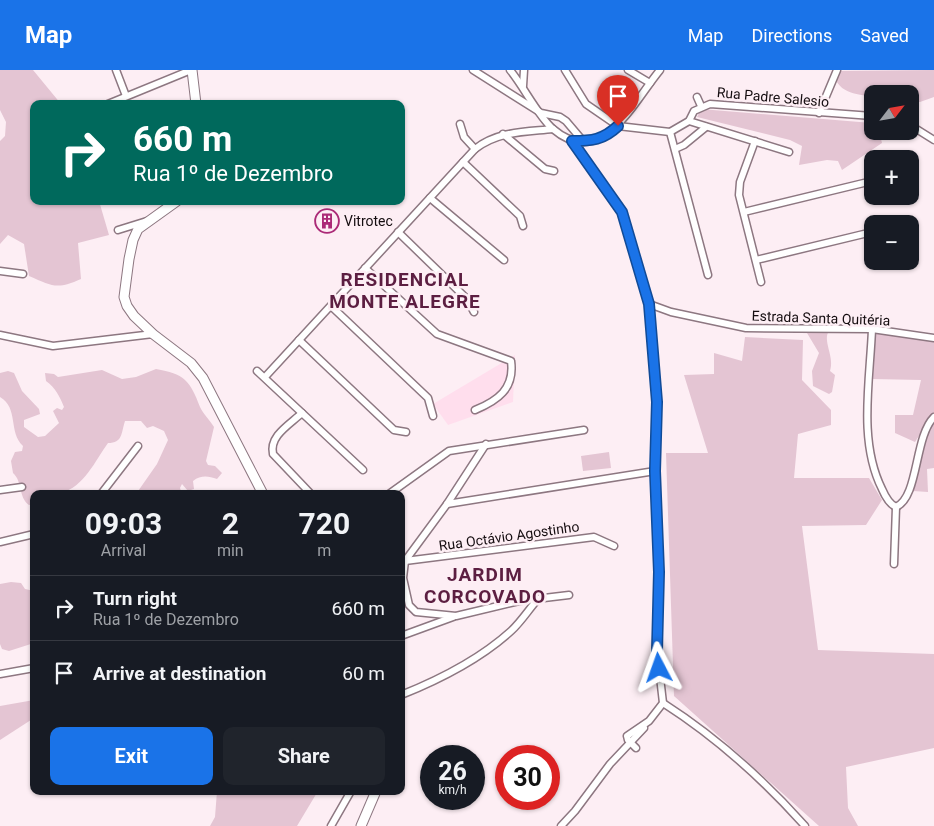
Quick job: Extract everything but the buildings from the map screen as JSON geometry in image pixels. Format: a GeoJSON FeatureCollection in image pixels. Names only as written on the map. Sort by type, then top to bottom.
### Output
{"type":"FeatureCollection","features":[{"type":"Feature","properties":{"kind":"main road"},"geometry":{"type":"LineString","coordinates":[[192,70],[196,100]]}},
{"type":"Feature","properties":{"kind":"main road"},"geometry":{"type":"LineString","coordinates":[[171,205],[138,229],[133,240],[124,297],[127,306],[152,334],[191,363],[203,378],[260,490]]}},
{"type":"Feature","properties":{"kind":"main road"},"geometry":{"type":"LineString","coordinates":[[248,465],[257,490]]}},
{"type":"Feature","properties":{"kind":"main road"},"geometry":{"type":"LineString","coordinates":[[361,826],[374,795]]}},
{"type":"Feature","properties":{"kind":"street"},"geometry":{"type":"LineString","coordinates":[[116,70],[126,96]]}},
{"type":"Feature","properties":{"kind":"street"},"geometry":{"type":"LineString","coordinates":[[117,100],[192,70]]}},
{"type":"Feature","properties":{"kind":"street"},"geometry":{"type":"LineString","coordinates":[[473,70],[541,113],[560,117],[566,121],[583,141]]}},
{"type":"Feature","properties":{"kind":"street"},"geometry":{"type":"LineString","coordinates":[[510,70],[553,130],[572,141],[622,212],[649,304],[657,402],[655,471],[659,572],[657,651],[663,703],[634,745],[610,764],[575,811],[561,826]]}},
{"type":"Feature","properties":{"kind":"street"},"geometry":{"type":"LineString","coordinates":[[523,86],[524,70]]}},
{"type":"Feature","properties":{"kind":"street"},"geometry":{"type":"LineString","coordinates":[[565,70],[586,104],[618,126],[670,132],[708,275]]}},
{"type":"Feature","properties":{"kind":"street"},"geometry":{"type":"LineString","coordinates":[[628,70],[650,82]]}},
{"type":"Feature","properties":{"kind":"street"},"geometry":{"type":"LineString","coordinates":[[572,141],[602,138],[618,126],[660,70]]}},
{"type":"Feature","properties":{"kind":"street"},"geometry":{"type":"LineString","coordinates":[[819,113],[837,70]]}},
{"type":"Feature","properties":{"kind":"street"},"geometry":{"type":"LineString","coordinates":[[697,97],[701,106]]}},
{"type":"Feature","properties":{"kind":"street","name":"Rua Padre Salesio"},"geometry":{"type":"LineString","coordinates":[[670,132],[689,121],[694,111],[701,106],[710,104],[864,116]]}},
{"type":"Feature","properties":{"kind":"street"},"geometry":{"type":"LineString","coordinates":[[689,121],[789,152]]}},
{"type":"Feature","properties":{"kind":"street"},"geometry":{"type":"LineString","coordinates":[[460,124],[464,137],[475,149]]}},
{"type":"Feature","properties":{"kind":"street"},"geometry":{"type":"LineString","coordinates":[[675,149],[684,145],[706,127]]}},
{"type":"Feature","properties":{"kind":"street"},"geometry":{"type":"LineString","coordinates":[[265,378],[475,149],[503,134],[553,130]]}},
{"type":"Feature","properties":{"kind":"street"},"geometry":{"type":"LineString","coordinates":[[919,131],[934,140]]}},
{"type":"Feature","properties":{"kind":"street"},"geometry":{"type":"LineString","coordinates":[[503,134],[545,170],[554,171]]}},
{"type":"Feature","properties":{"kind":"street"},"geometry":{"type":"LineString","coordinates":[[755,141],[740,182],[739,195],[761,282]]}},
{"type":"Feature","properties":{"kind":"street"},"geometry":{"type":"LineString","coordinates":[[464,162],[520,216],[523,226]]}},
{"type":"Feature","properties":{"kind":"street"},"geometry":{"type":"LineString","coordinates":[[744,212],[864,183]]}},
{"type":"Feature","properties":{"kind":"street"},"geometry":{"type":"LineString","coordinates":[[430,198],[504,260]]}},
{"type":"Feature","properties":{"kind":"street"},"geometry":{"type":"LineString","coordinates":[[118,230],[147,221]]}},
{"type":"Feature","properties":{"kind":"street"},"geometry":{"type":"LineString","coordinates":[[398,232],[466,299],[474,312]]}},
{"type":"Feature","properties":{"kind":"street"},"geometry":{"type":"LineString","coordinates":[[756,260],[864,234]]}},
{"type":"Feature","properties":{"kind":"street"},"geometry":{"type":"LineString","coordinates":[[365,268],[437,334],[511,361],[512,367],[505,392],[498,400],[475,410]]}},
{"type":"Feature","properties":{"kind":"street"},"geometry":{"type":"LineString","coordinates":[[0,270],[23,274]]}},
{"type":"Feature","properties":{"kind":"street","name":"Estrada Santa Quitéria"},"geometry":{"type":"LineString","coordinates":[[649,304],[671,312],[746,328],[872,329],[934,338]]}},
{"type":"Feature","properties":{"kind":"street"},"geometry":{"type":"LineString","coordinates":[[331,306],[428,398],[433,416]]}},
{"type":"Feature","properties":{"kind":"street"},"geometry":{"type":"LineString","coordinates":[[872,329],[868,421],[870,456],[886,497],[896,506]]}},
{"type":"Feature","properties":{"kind":"street"},"geometry":{"type":"LineString","coordinates":[[0,335],[27,339],[52,346],[152,334]]}},
{"type":"Feature","properties":{"kind":"street"},"geometry":{"type":"LineString","coordinates":[[299,340],[394,430],[406,432]]}},
{"type":"Feature","properties":{"kind":"street"},"geometry":{"type":"LineString","coordinates":[[257,371],[363,470]]}},
{"type":"Feature","properties":{"kind":"street"},"geometry":{"type":"LineString","coordinates":[[302,413],[273,440],[271,448],[273,454],[306,490]]}},
{"type":"Feature","properties":{"kind":"street"},"geometry":{"type":"LineString","coordinates":[[896,506],[904,502],[922,439],[934,417]]}},
{"type":"Feature","properties":{"kind":"street"},"geometry":{"type":"LineString","coordinates":[[395,490],[449,451],[584,430]]}},
{"type":"Feature","properties":{"kind":"street"},"geometry":{"type":"LineString","coordinates":[[405,561],[454,494],[486,444]]}},
{"type":"Feature","properties":{"kind":"street"},"geometry":{"type":"LineString","coordinates":[[104,490],[138,446]]}},
{"type":"Feature","properties":{"kind":"street"},"geometry":{"type":"LineString","coordinates":[[447,504],[655,471]]}},
{"type":"Feature","properties":{"kind":"street"},"geometry":{"type":"LineString","coordinates":[[0,490],[22,487]]}},
{"type":"Feature","properties":{"kind":"street"},"geometry":{"type":"LineString","coordinates":[[454,494],[465,502]]}},
{"type":"Feature","properties":{"kind":"street"},"geometry":{"type":"LineString","coordinates":[[894,564],[896,506]]}},
{"type":"Feature","properties":{"kind":"street"},"geometry":{"type":"LineString","coordinates":[[0,542],[30,535]]}},
{"type":"Feature","properties":{"kind":"street","name":"Rua Octávio Agostinho"},"geometry":{"type":"LineString","coordinates":[[405,561],[594,537],[614,546]]}},
{"type":"Feature","properties":{"kind":"street"},"geometry":{"type":"LineString","coordinates":[[405,583],[409,605],[412,610],[456,616]]}},
{"type":"Feature","properties":{"kind":"street"},"geometry":{"type":"LineString","coordinates":[[405,635],[456,616],[538,599],[569,595]]}},
{"type":"Feature","properties":{"kind":"street"},"geometry":{"type":"LineString","coordinates":[[405,693],[449,675],[478,655],[511,631],[538,599]]}},
{"type":"Feature","properties":{"kind":"street"},"geometry":{"type":"LineString","coordinates":[[0,674],[30,669]]}},
{"type":"Feature","properties":{"kind":"street"},"geometry":{"type":"LineString","coordinates":[[663,703],[699,726],[736,758],[805,826]]}},
{"type":"Feature","properties":{"kind":"street"},"geometry":{"type":"LineString","coordinates":[[634,745],[627,736],[649,721]]}},
{"type":"Feature","properties":{"kind":"street"},"geometry":{"type":"LineString","coordinates":[[331,826],[350,795]]}},
{"type":"Feature","properties":{"kind":"shaded area"},"geometry":{"type":"Polygon","coordinates":[[[0,70],[33,70],[58,100],[30,100],[30,205],[100,205],[109,235],[78,243],[81,279],[60,286],[29,276],[24,244],[8,235],[0,244],[0,141],[5,136],[6,122],[0,110],[0,70]]]}},
{"type":"Feature","properties":{"kind":"shaded area"},"geometry":{"type":"Polygon","coordinates":[[[934,70],[934,97],[919,102],[919,85],[864,85],[864,95],[853,93],[844,89],[837,82],[833,71],[934,70]]]}},
{"type":"Feature","properties":{"kind":"shaded area"},"geometry":{"type":"Polygon","coordinates":[[[701,109],[864,122],[864,140],[881,140],[882,143],[872,150],[864,150],[864,155],[842,170],[838,161],[827,160],[799,165],[802,146],[790,140],[697,117],[701,109]]]}},
{"type":"Feature","properties":{"kind":"shaded area"},"geometry":{"type":"Polygon","coordinates":[[[811,331],[829,331],[827,339],[831,360],[830,371],[835,375],[832,392],[829,394],[813,386],[812,371],[819,353],[807,333],[811,331]]]}},
{"type":"Feature","properties":{"kind":"shaded area"},"geometry":{"type":"Polygon","coordinates":[[[874,332],[934,342],[934,413],[915,442],[895,433],[895,415],[913,415],[921,380],[873,379],[874,332]]]}},
{"type":"Feature","properties":{"kind":"shaded area"},"geometry":{"type":"Polygon","coordinates":[[[745,337],[803,340],[802,380],[831,410],[831,425],[798,434],[794,478],[869,478],[882,500],[866,525],[802,526],[818,650],[934,654],[934,748],[846,767],[848,808],[858,826],[819,826],[674,696],[666,453],[708,453],[684,375],[714,374],[714,353],[742,361],[745,337]]]}},
{"type":"Feature","properties":{"kind":"shaded area"},"geometry":{"type":"Polygon","coordinates":[[[515,355],[513,402],[448,425],[433,404],[515,355]]]}},
{"type":"Feature","properties":{"kind":"shaded area"},"geometry":{"type":"Polygon","coordinates":[[[156,369],[180,376],[189,384],[201,410],[214,427],[206,461],[208,465],[215,466],[222,473],[217,479],[199,478],[193,481],[194,489],[191,490],[187,490],[182,484],[181,490],[139,490],[157,464],[168,440],[164,431],[153,426],[147,428],[141,421],[125,421],[119,439],[113,443],[108,443],[83,479],[69,490],[30,490],[29,505],[23,498],[18,481],[13,473],[11,461],[15,452],[22,451],[23,446],[16,434],[10,407],[0,397],[0,373],[8,371],[14,373],[22,391],[39,409],[40,414],[24,420],[24,427],[38,437],[45,436],[59,423],[53,411],[57,408],[62,410],[64,407],[57,392],[46,381],[45,373],[54,374],[58,377],[102,370],[122,379],[136,377],[156,369]]]}},
{"type":"Feature","properties":{"kind":"shaded area"},"geometry":{"type":"Polygon","coordinates":[[[934,422],[934,468],[927,469],[928,492],[913,491],[929,428],[934,422]]]}},
{"type":"Feature","properties":{"kind":"shaded area"},"geometry":{"type":"Polygon","coordinates":[[[609,452],[611,468],[583,471],[581,456],[609,452]]]}},
{"type":"Feature","properties":{"kind":"shaded area"},"geometry":{"type":"Polygon","coordinates":[[[21,583],[25,589],[30,590],[30,644],[9,651],[2,649],[0,644],[0,584],[21,583]]]}},
{"type":"Feature","properties":{"kind":"shaded area"},"geometry":{"type":"Polygon","coordinates":[[[30,701],[30,721],[0,740],[0,706],[30,701]]]}},
{"type":"Feature","properties":{"kind":"shaded area"},"geometry":{"type":"Polygon","coordinates":[[[217,795],[316,795],[297,826],[210,826],[215,817],[217,795]]]}},
{"type":"Feature","properties":{"kind":"place","name":"Vitrotec"},"geometry":{"type":"Point","coordinates":[327,221]}},
{"type":"Feature","properties":{"kind":"district","name":"RESIDENCIAL MONTE ALEGRE"},"geometry":{"type":"Point","coordinates":[405,290]}},
{"type":"Feature","properties":{"kind":"district","name":"JARDIM CORCOVADO"},"geometry":{"type":"Point","coordinates":[485,585]}},
{"type":"Feature","properties":{"kind":"route"},"geometry":{"type":"LineString","coordinates":[[618,126],[602,138],[590,142],[572,141],[602,180],[622,212],[632,239],[649,304],[658,438],[655,471],[659,572],[657,651],[659,668]]}}]}
